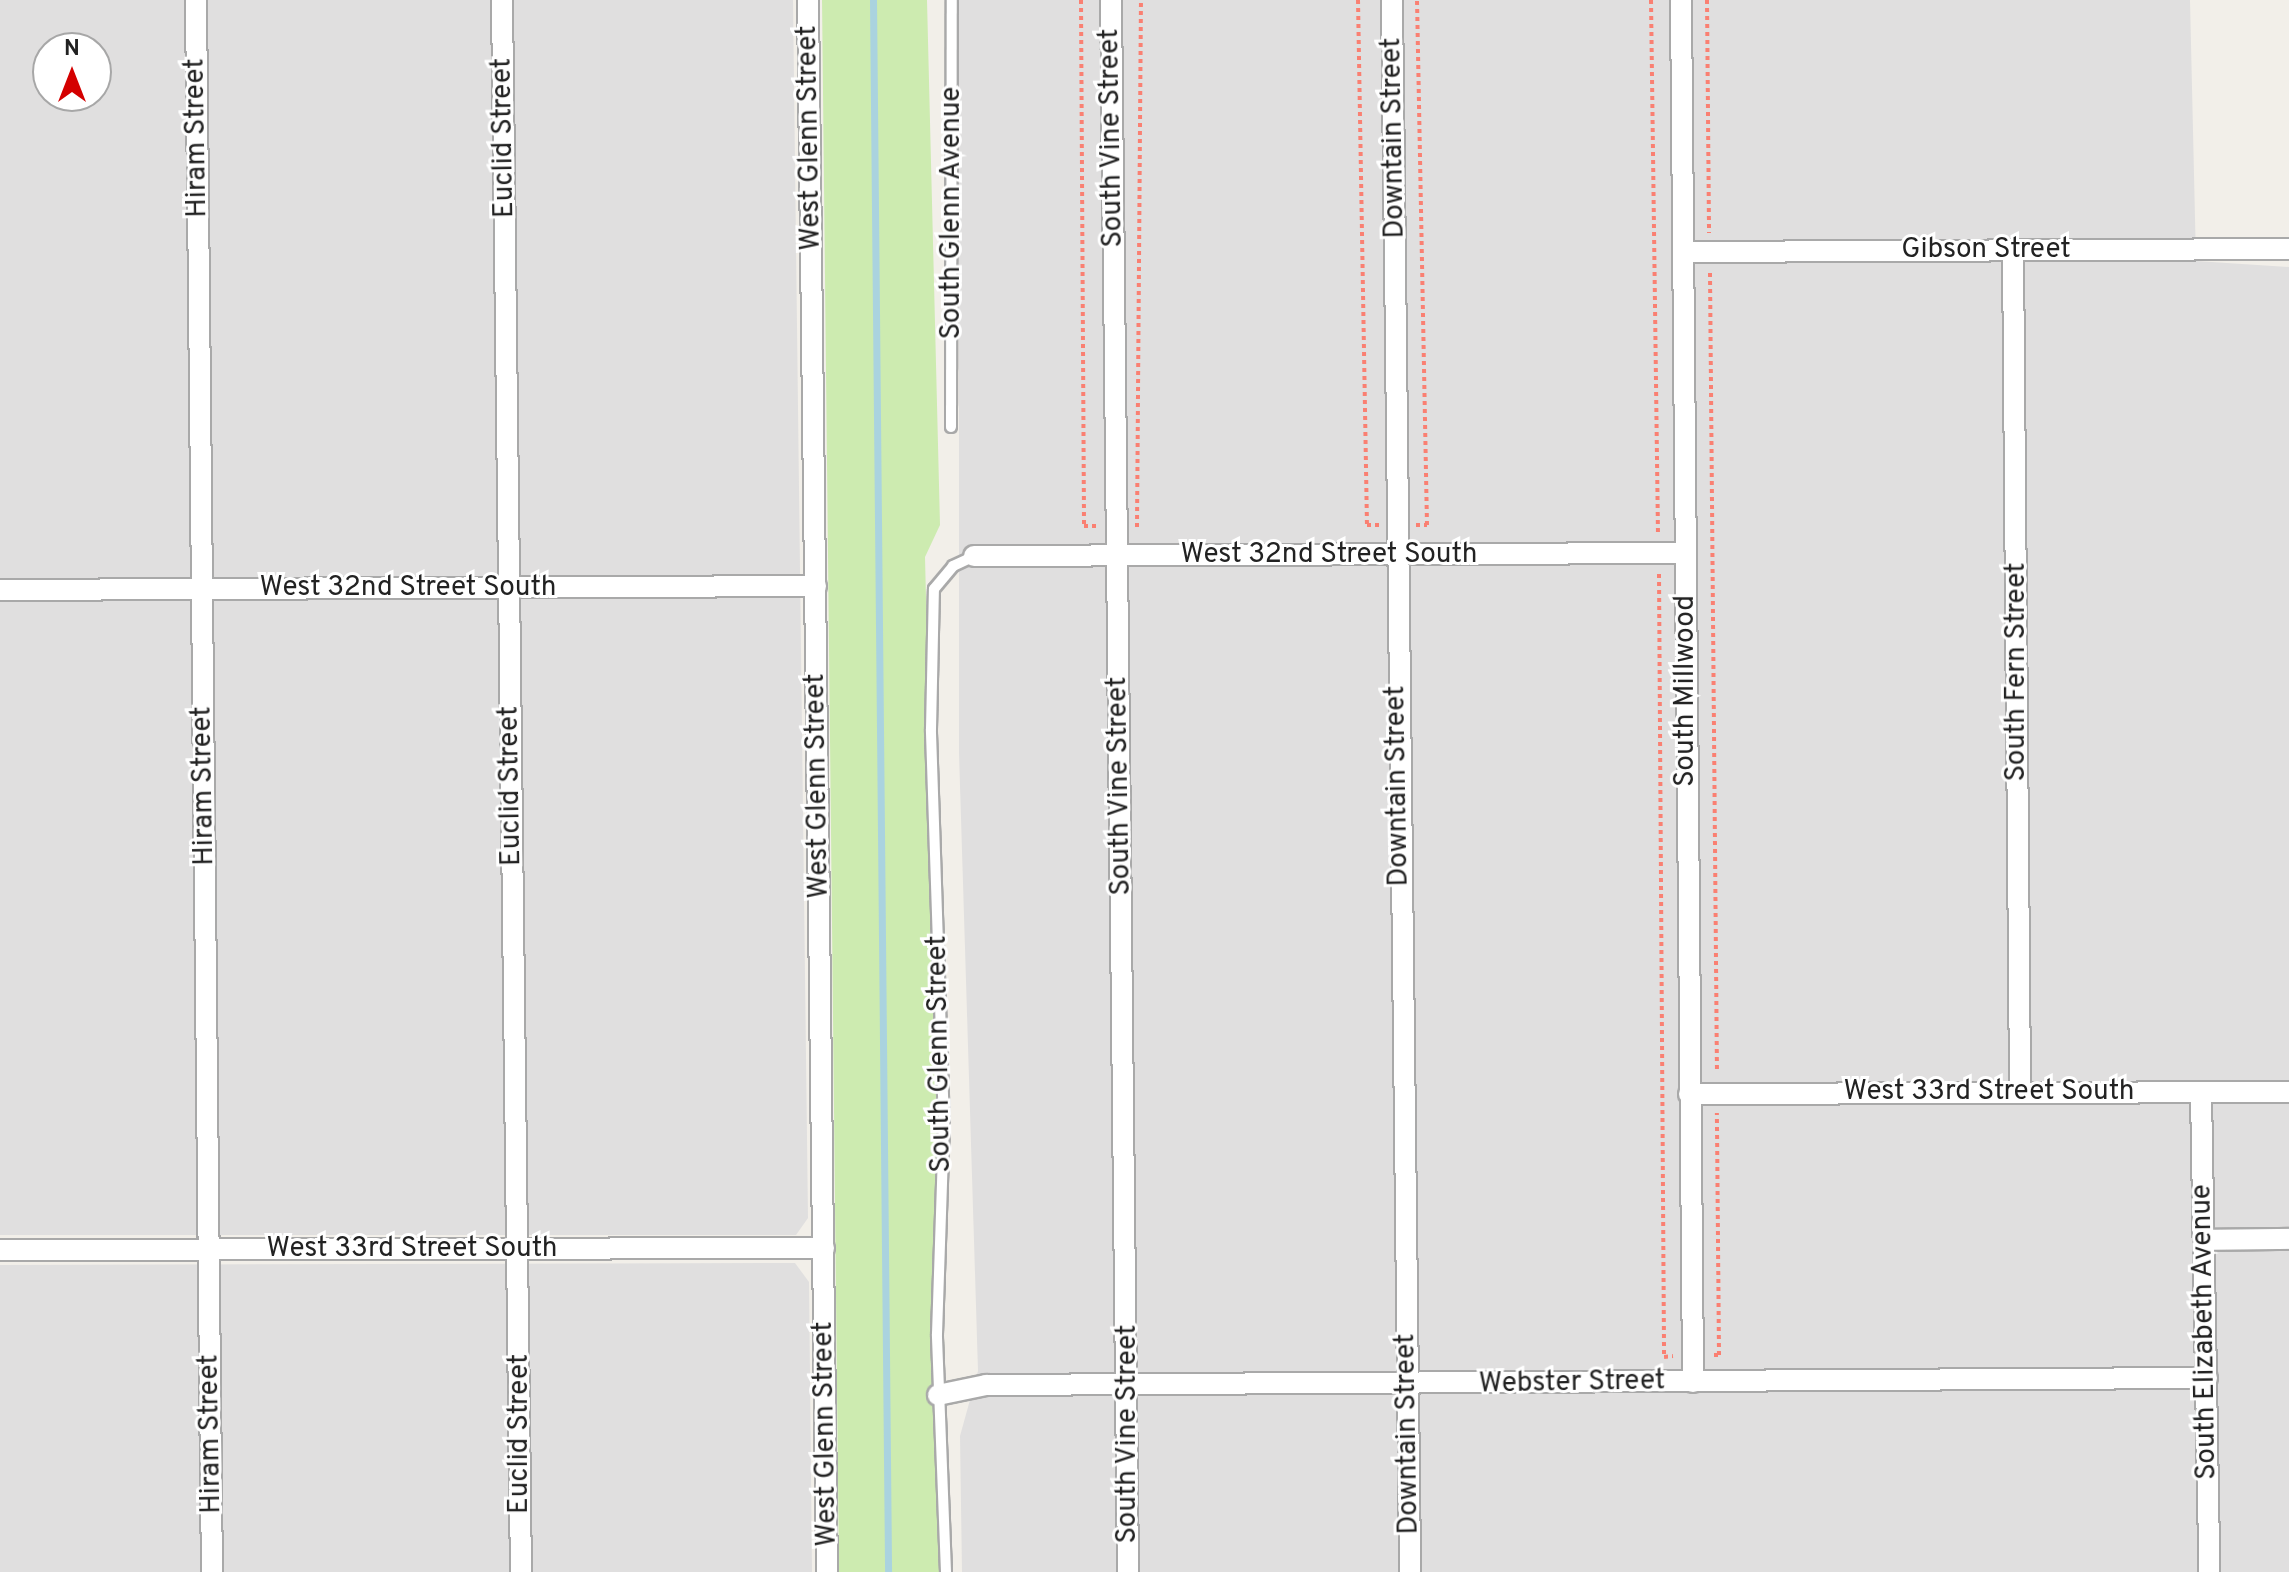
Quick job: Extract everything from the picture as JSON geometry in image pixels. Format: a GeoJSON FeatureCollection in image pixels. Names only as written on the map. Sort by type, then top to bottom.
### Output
{"type":"FeatureCollection","features":[{"type":"Feature","properties":{"kind":"street","name":"Hiram Street"},"geometry":{"type":"LineString","coordinates":[[196,0],[212,1572]]}},
{"type":"Feature","properties":{"kind":"street","name":"Euclid Street"},"geometry":{"type":"LineString","coordinates":[[502,0],[521,1572]]}},
{"type":"Feature","properties":{"kind":"street","name":"West Glenn Street"},"geometry":{"type":"LineString","coordinates":[[808,0],[827,1572]]}},
{"type":"Feature","properties":{"kind":"street","name":"South Vine Street"},"geometry":{"type":"LineString","coordinates":[[1111,0],[1128,1572]]}},
{"type":"Feature","properties":{"kind":"street","name":"Downtain Street"},"geometry":{"type":"LineString","coordinates":[[1392,0],[1395,554],[1410,1572]]}},
{"type":"Feature","properties":{"kind":"street","name":"South Millwood"},"geometry":{"type":"LineString","coordinates":[[1681,0],[1693,1382]]}},
{"type":"Feature","properties":{"kind":"street","name":"Gibson Street"},"geometry":{"type":"LineString","coordinates":[[1683,252],[2289,249]]}},
{"type":"Feature","properties":{"kind":"street","name":"South Fern Street"},"geometry":{"type":"LineString","coordinates":[[2013,250],[2020,1093]]}},
{"type":"Feature","properties":{"kind":"street","name":"West 32nd Street South"},"geometry":{"type":"LineString","coordinates":[[974,556],[1685,553]]}},
{"type":"Feature","properties":{"kind":"street","name":"West 32nd Street South"},"geometry":{"type":"LineString","coordinates":[[0,590],[816,586]]}},
{"type":"Feature","properties":{"kind":"street","name":"South Elizabeth Avenue"},"geometry":{"type":"LineString","coordinates":[[2201,1092],[2209,1572]]}},
{"type":"Feature","properties":{"kind":"street","name":"West 33rd Street South"},"geometry":{"type":"LineString","coordinates":[[1689,1094],[2289,1092]]}},
{"type":"Feature","properties":{"kind":"street"},"geometry":{"type":"LineString","coordinates":[[2204,1240],[2289,1239]]}},
{"type":"Feature","properties":{"kind":"street","name":"West 33rd Street South"},"geometry":{"type":"LineString","coordinates":[[0,1250],[824,1248]]}},
{"type":"Feature","properties":{"kind":"street","name":"Webster Street"},"geometry":{"type":"LineString","coordinates":[[938,1395],[986,1385],[2207,1378]]}},
{"type":"Feature","properties":{"kind":"lane","name":"South Glenn Avenue"},"geometry":{"type":"LineString","coordinates":[[951,427],[952,0]]}},
{"type":"Feature","properties":{"kind":"lane","name":"South Glenn Street"},"geometry":{"type":"LineString","coordinates":[[946,1572],[938,1395],[944,1125],[931,729],[934,589],[953,566],[974,556]]}},
{"type":"Feature","properties":{"kind":"shaded area"},"geometry":{"type":"Polygon","coordinates":[[[0,0],[793,0],[808,1218],[796,1235],[0,1235],[0,0]]]}},
{"type":"Feature","properties":{"kind":"shaded area"},"geometry":{"type":"Polygon","coordinates":[[[959,0],[2190,0],[2196,261],[2289,267],[2289,1572],[962,1572],[960,1436],[978,1371],[959,753],[959,0]]]}},
{"type":"Feature","properties":{"kind":"shaded area"},"geometry":{"type":"Polygon","coordinates":[[[795,1263],[809,1282],[812,1572],[0,1572],[0,1265],[795,1263]]]}},
{"type":"Feature","properties":{"kind":"green space"},"geometry":{"type":"Polygon","coordinates":[[[822,0],[927,0],[940,525],[925,557],[945,1379],[939,1424],[940,1572],[839,1572],[822,0]]]}},
{"type":"Feature","properties":{"kind":"waterway"},"geometry":{"type":"LineString","coordinates":[[873,0],[888,1572]]}}]}
